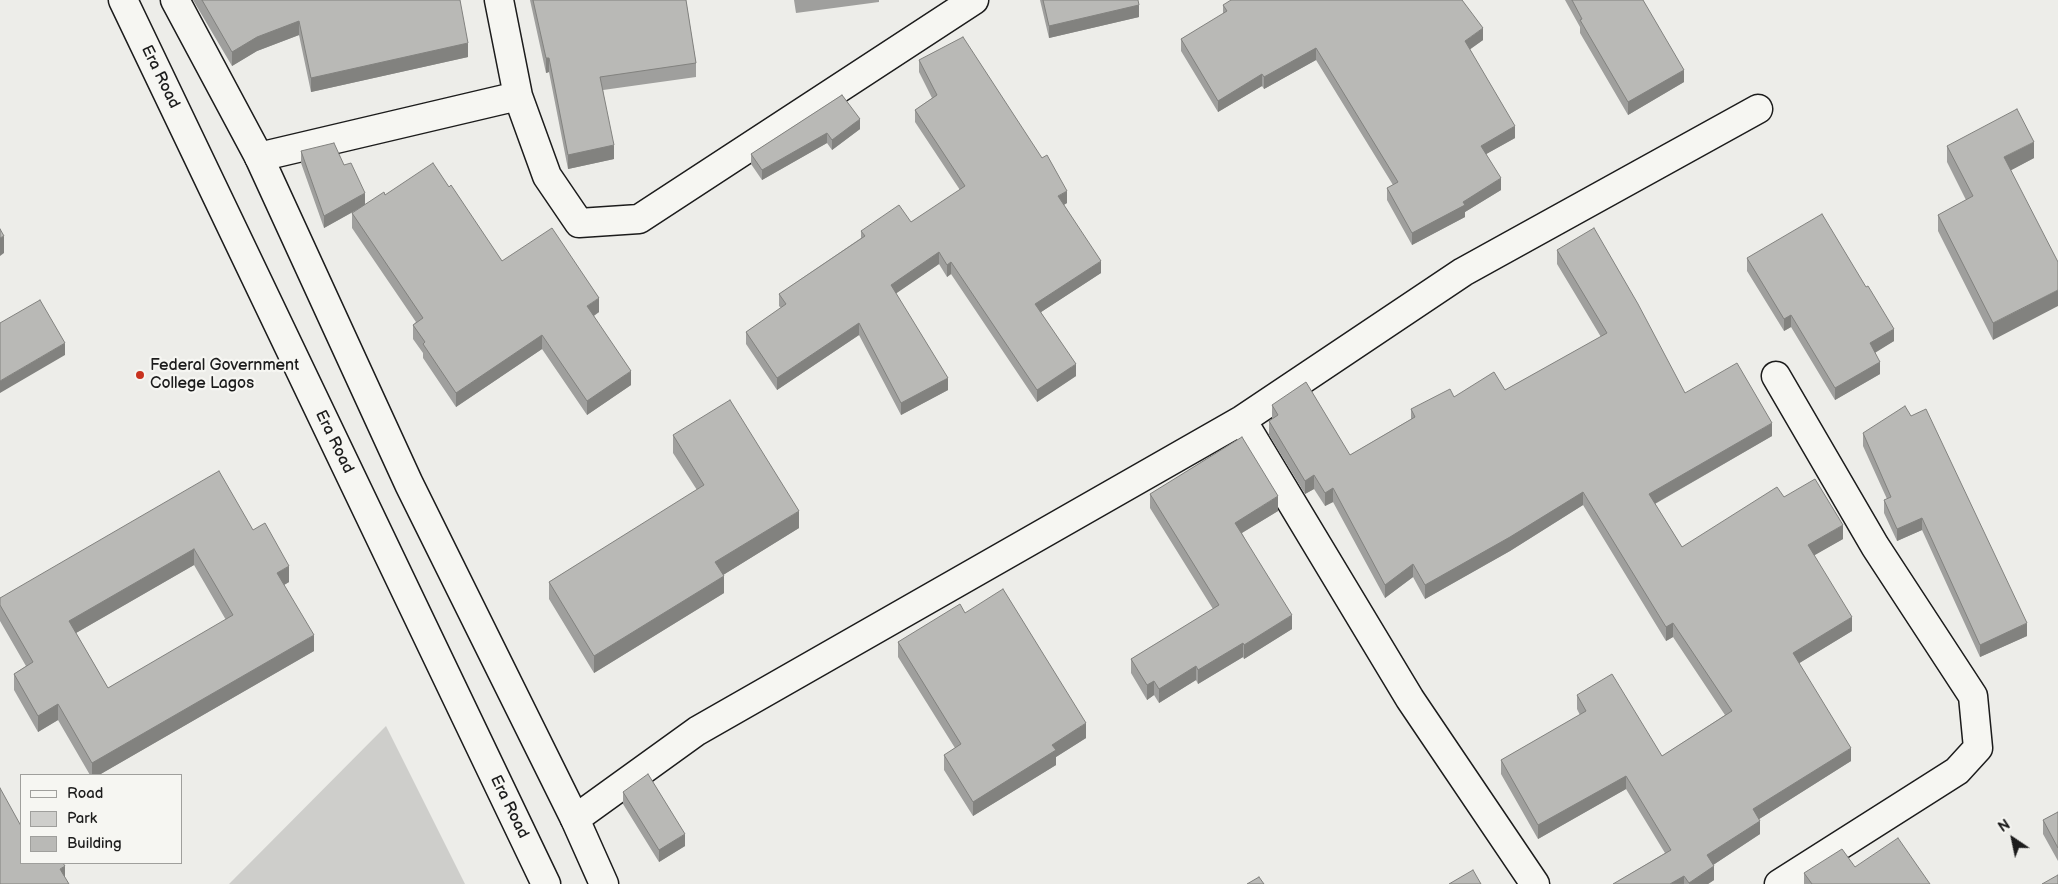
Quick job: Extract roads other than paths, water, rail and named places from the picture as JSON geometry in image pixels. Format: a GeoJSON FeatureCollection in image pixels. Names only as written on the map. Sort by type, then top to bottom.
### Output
{"type":"FeatureCollection","features":[{"type":"Feature","properties":{"kind":"street","name":"Era Road"},"geometry":{"type":"LineString","coordinates":[[123,0],[546,884]]}},
{"type":"Feature","properties":{"kind":"street"},"geometry":{"type":"LineString","coordinates":[[175,0],[259,156],[409,484],[574,819],[604,884]]}},
{"type":"Feature","properties":{"kind":"street"},"geometry":{"type":"LineString","coordinates":[[499,0],[518,96],[547,176],[579,223],[639,219],[974,0]]}},
{"type":"Feature","properties":{"kind":"street"},"geometry":{"type":"LineString","coordinates":[[259,156],[518,96]]}},
{"type":"Feature","properties":{"kind":"street"},"geometry":{"type":"LineString","coordinates":[[574,819],[697,731],[1242,420],[1463,272],[1758,109]]}},
{"type":"Feature","properties":{"kind":"street"},"geometry":{"type":"LineString","coordinates":[[1776,376],[1874,546],[1973,696],[1978,748],[1958,771],[1780,884]]}},
{"type":"Feature","properties":{"kind":"street"},"geometry":{"type":"LineString","coordinates":[[1242,420],[1410,698],[1535,884]]}},
{"type":"Feature","properties":{"kind":"place","name":"Federal Government College Lagos"},"geometry":{"type":"Point","coordinates":[140,375]}}]}
